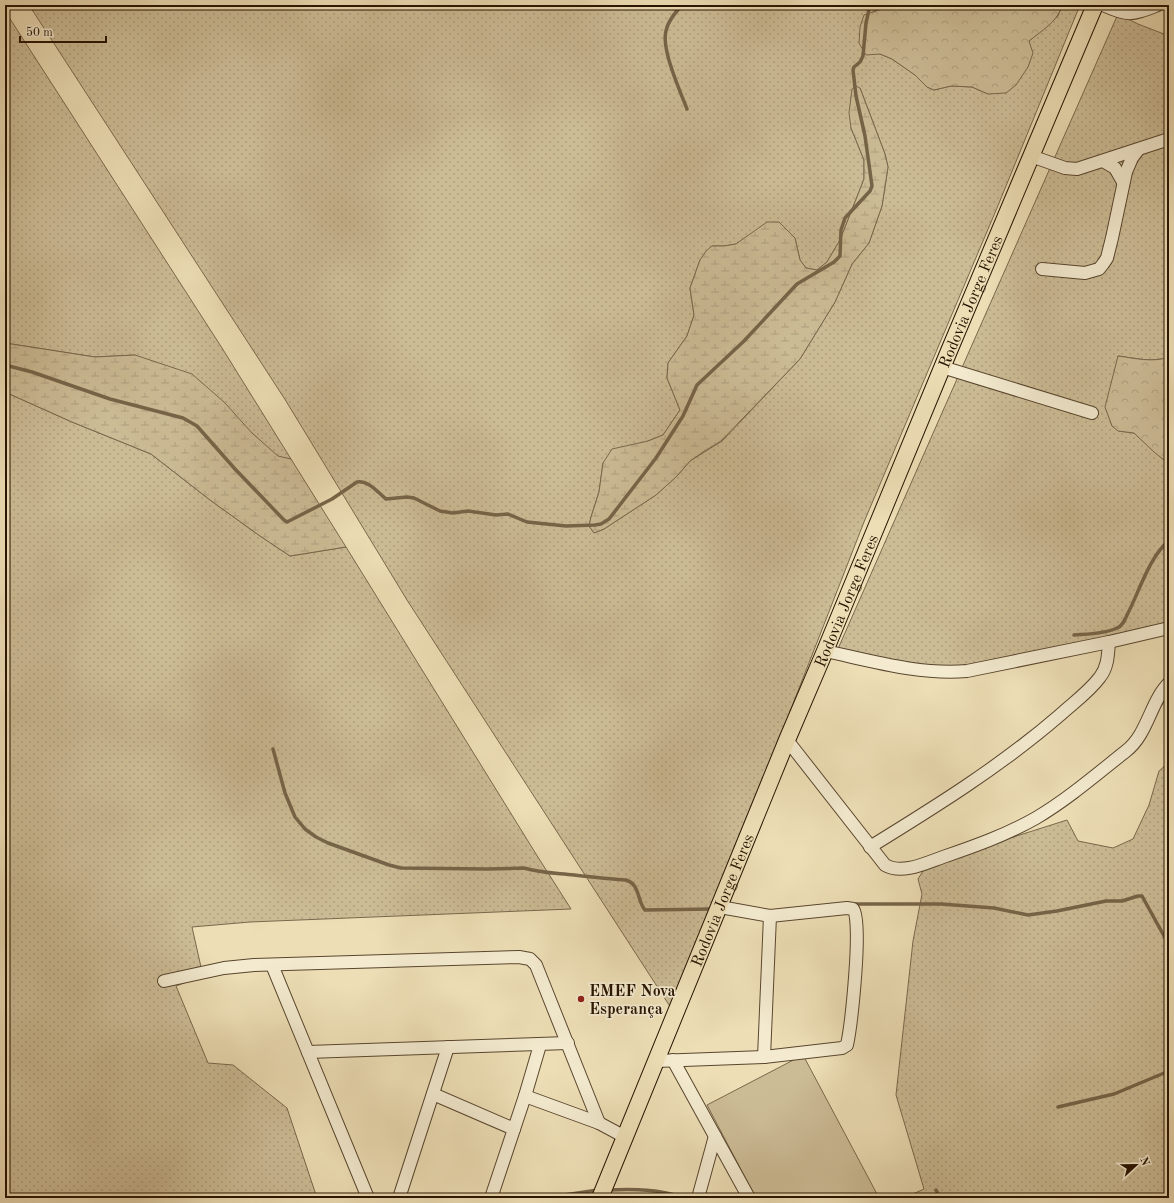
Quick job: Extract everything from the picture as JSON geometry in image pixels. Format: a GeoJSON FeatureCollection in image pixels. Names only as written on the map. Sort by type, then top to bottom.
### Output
{"type":"FeatureCollection","features":[{"type":"Feature","properties":{"kind":"main road","name":"Rodovia Jorge Feres"},"geometry":{"type":"LineString","coordinates":[[600,1198],[626,1138],[787,740],[942,367],[1095,5]]}},
{"type":"Feature","properties":{"kind":"street"},"geometry":{"type":"LineString","coordinates":[[1102,5],[1120,13],[1128,14],[1139,12],[1158,5]]}},
{"type":"Feature","properties":{"kind":"street"},"geometry":{"type":"LineString","coordinates":[[1031,156],[1072,169],[1086,167],[1169,139]]}},
{"type":"Feature","properties":{"kind":"street"},"geometry":{"type":"LineString","coordinates":[[1042,269],[1085,273],[1099,269],[1107,258],[1123,182],[1129,164],[1138,150]]}},
{"type":"Feature","properties":{"kind":"street"},"geometry":{"type":"LineString","coordinates":[[1103,161],[1115,168],[1123,182]]}},
{"type":"Feature","properties":{"kind":"street"},"geometry":{"type":"LineString","coordinates":[[942,367],[1092,413]]}},
{"type":"Feature","properties":{"kind":"street"},"geometry":{"type":"LineString","coordinates":[[825,651],[913,670],[934,672],[967,671],[1109,642],[1169,628]]}},
{"type":"Feature","properties":{"kind":"street"},"geometry":{"type":"LineString","coordinates":[[870,847],[941,804],[1041,731],[1090,689],[1104,670],[1109,642]]}},
{"type":"Feature","properties":{"kind":"street"},"geometry":{"type":"LineString","coordinates":[[787,740],[885,865],[888,867],[901,869],[931,862],[1000,837],[1054,806],[1131,748],[1139,737],[1160,696],[1169,683]]}},
{"type":"Feature","properties":{"kind":"street"},"geometry":{"type":"LineString","coordinates":[[657,1061],[764,1057],[842,1048],[847,1045],[857,947],[856,912],[853,908],[770,916],[720,907]]}},
{"type":"Feature","properties":{"kind":"street"},"geometry":{"type":"LineString","coordinates":[[764,1057],[770,916]]}},
{"type":"Feature","properties":{"kind":"street"},"geometry":{"type":"LineString","coordinates":[[164,981],[224,968],[254,965],[530,958],[536,965],[599,1123]]}},
{"type":"Feature","properties":{"kind":"street"},"geometry":{"type":"LineString","coordinates":[[272,965],[368,1198]]}},
{"type":"Feature","properties":{"kind":"street"},"geometry":{"type":"LineString","coordinates":[[308,1052],[568,1043]]}},
{"type":"Feature","properties":{"kind":"street"},"geometry":{"type":"LineString","coordinates":[[491,1198],[525,1096],[540,1045]]}},
{"type":"Feature","properties":{"kind":"street"},"geometry":{"type":"LineString","coordinates":[[399,1198],[448,1047]]}},
{"type":"Feature","properties":{"kind":"street"},"geometry":{"type":"LineString","coordinates":[[673,1060],[749,1198]]}},
{"type":"Feature","properties":{"kind":"street"},"geometry":{"type":"LineString","coordinates":[[433,1094],[514,1129]]}},
{"type":"Feature","properties":{"kind":"street"},"geometry":{"type":"LineString","coordinates":[[525,1096],[599,1123],[626,1138]]}},
{"type":"Feature","properties":{"kind":"street"},"geometry":{"type":"LineString","coordinates":[[698,1198],[715,1136]]}},
{"type":"Feature","properties":{"kind":"green space"},"geometry":{"type":"Polygon","coordinates":[[[29,5],[883,5],[882,9],[873,11],[880,54],[892,59],[915,75],[927,87],[934,90],[951,86],[972,87],[988,94],[1029,41],[1058,16],[1061,5],[1080,5],[997,208],[864,522],[707,924],[671,1008],[407,600],[286,401],[29,5]],[[860,88],[851,128],[864,160],[864,179],[840,240],[827,262],[817,270],[806,268],[800,260],[795,238],[751,234],[736,244],[712,246],[700,260],[690,288],[694,315],[687,336],[668,363],[667,378],[680,410],[663,435],[603,463],[599,492],[589,526],[594,533],[604,529],[656,495],[677,476],[690,461],[722,441],[800,359],[835,302],[852,264],[869,243],[882,206],[888,167],[885,154],[860,88]]]}},
{"type":"Feature","properties":{"kind":"green space"},"geometry":{"type":"Polygon","coordinates":[[[883,5],[1061,5],[1058,15],[1054,20],[1044,30],[1029,41],[1033,53],[1028,67],[1016,85],[1006,93],[988,94],[972,87],[951,86],[934,90],[927,87],[915,75],[892,59],[880,54],[866,55],[859,43],[860,27],[864,15],[882,9],[883,5]]]}},
{"type":"Feature","properties":{"kind":"green space"},"geometry":{"type":"Polygon","coordinates":[[[5,11],[222,348],[291,459],[278,457],[252,433],[135,355],[95,357],[5,343],[5,11]]]}},
{"type":"Feature","properties":{"kind":"green space"},"geometry":{"type":"Polygon","coordinates":[[[1118,14],[1138,24],[1169,36],[1169,357],[1150,360],[1118,356],[1108,413],[1112,426],[1119,431],[1134,433],[1164,460],[1169,460],[1169,632],[957,670],[837,651],[1118,14]]]}},
{"type":"Feature","properties":{"kind":"green space"},"geometry":{"type":"Polygon","coordinates":[[[856,86],[860,88],[885,154],[888,167],[882,206],[869,243],[852,264],[835,302],[800,359],[721,441],[690,461],[677,476],[656,495],[604,529],[594,533],[589,526],[599,492],[603,463],[612,449],[648,441],[663,435],[680,410],[667,378],[668,363],[687,336],[694,315],[690,288],[700,260],[706,251],[712,246],[736,244],[767,222],[779,222],[795,238],[800,260],[806,268],[817,270],[827,262],[840,240],[864,179],[864,160],[851,128],[849,113],[852,89],[856,86]]]}},
{"type":"Feature","properties":{"kind":"green space"},"geometry":{"type":"Polygon","coordinates":[[[5,343],[95,357],[135,355],[192,374],[224,402],[252,433],[278,456],[291,459],[346,547],[290,556],[210,500],[151,454],[72,422],[5,392],[5,343]]]}},
{"type":"Feature","properties":{"kind":"green space"},"geometry":{"type":"Polygon","coordinates":[[[1118,356],[1150,360],[1169,357],[1169,460],[1164,460],[1134,433],[1118,431],[1112,426],[1105,407],[1118,356]]]}},
{"type":"Feature","properties":{"kind":"green space"},"geometry":{"type":"Polygon","coordinates":[[[5,392],[72,422],[151,454],[210,500],[290,556],[346,547],[571,909],[250,922],[192,927],[203,976],[176,986],[208,1063],[233,1065],[287,1108],[317,1198],[5,1198],[5,392]]]}},
{"type":"Feature","properties":{"kind":"green space"},"geometry":{"type":"Polygon","coordinates":[[[1169,762],[1169,1198],[904,1198],[924,1189],[896,1095],[913,941],[922,894],[918,879],[923,871],[944,859],[1067,820],[1078,841],[1113,848],[1133,839],[1149,805],[1159,771],[1169,762]]]}},
{"type":"Feature","properties":{"kind":"green space"},"geometry":{"type":"Polygon","coordinates":[[[803,1055],[877,1194],[870,1198],[756,1198],[707,1105],[803,1055]]]}},
{"type":"Feature","properties":{"kind":"waterway"},"geometry":{"type":"LineString","coordinates":[[682,5],[668,24],[665,39],[672,70],[687,109]]}},
{"type":"Feature","properties":{"kind":"waterway"},"geometry":{"type":"LineString","coordinates":[[5,365],[32,372],[110,399],[183,418],[197,426],[235,469],[287,522],[332,499],[357,482],[361,482],[373,487],[386,499],[407,497],[414,498],[440,511],[453,513],[468,511],[496,515],[508,514],[527,522],[566,526],[601,524],[609,519],[656,458],[683,416],[697,385],[744,341],[797,284],[834,262],[840,256],[841,230],[845,218],[870,191],[872,186],[865,136],[856,96],[853,70],[863,56],[866,23],[870,5]]}},
{"type":"Feature","properties":{"kind":"waterway"},"geometry":{"type":"LineString","coordinates":[[1074,635],[1102,633],[1121,626],[1156,555],[1169,541]]}},
{"type":"Feature","properties":{"kind":"waterway"},"geometry":{"type":"LineString","coordinates":[[273,749],[285,793],[295,817],[305,829],[328,843],[401,868],[524,868],[549,873],[626,880],[634,885],[645,910],[713,909]]}},
{"type":"Feature","properties":{"kind":"waterway"},"geometry":{"type":"LineString","coordinates":[[853,904],[941,904],[994,908],[1028,915],[1106,901],[1122,901],[1142,896],[1169,945]]}},
{"type":"Feature","properties":{"kind":"waterway"},"geometry":{"type":"LineString","coordinates":[[1058,1107],[1114,1094],[1169,1071]]}},
{"type":"Feature","properties":{"kind":"waterway"},"geometry":{"type":"LineString","coordinates":[[544,1198],[598,1190]]}},
{"type":"Feature","properties":{"kind":"waterway"},"geometry":{"type":"LineString","coordinates":[[608,1190],[647,1190],[685,1198]]}},
{"type":"Feature","properties":{"kind":"waterway"},"geometry":{"type":"LineString","coordinates":[[936,1190],[940,1198]]}},
{"type":"Feature","properties":{"kind":"waterway"},"geometry":{"type":"LineString","coordinates":[[217,1198],[226,1195],[254,1198]]}},
{"type":"Feature","properties":{"kind":"place","name":"EMEF Nova Esperança"},"geometry":{"type":"Point","coordinates":[581,999]}}]}
